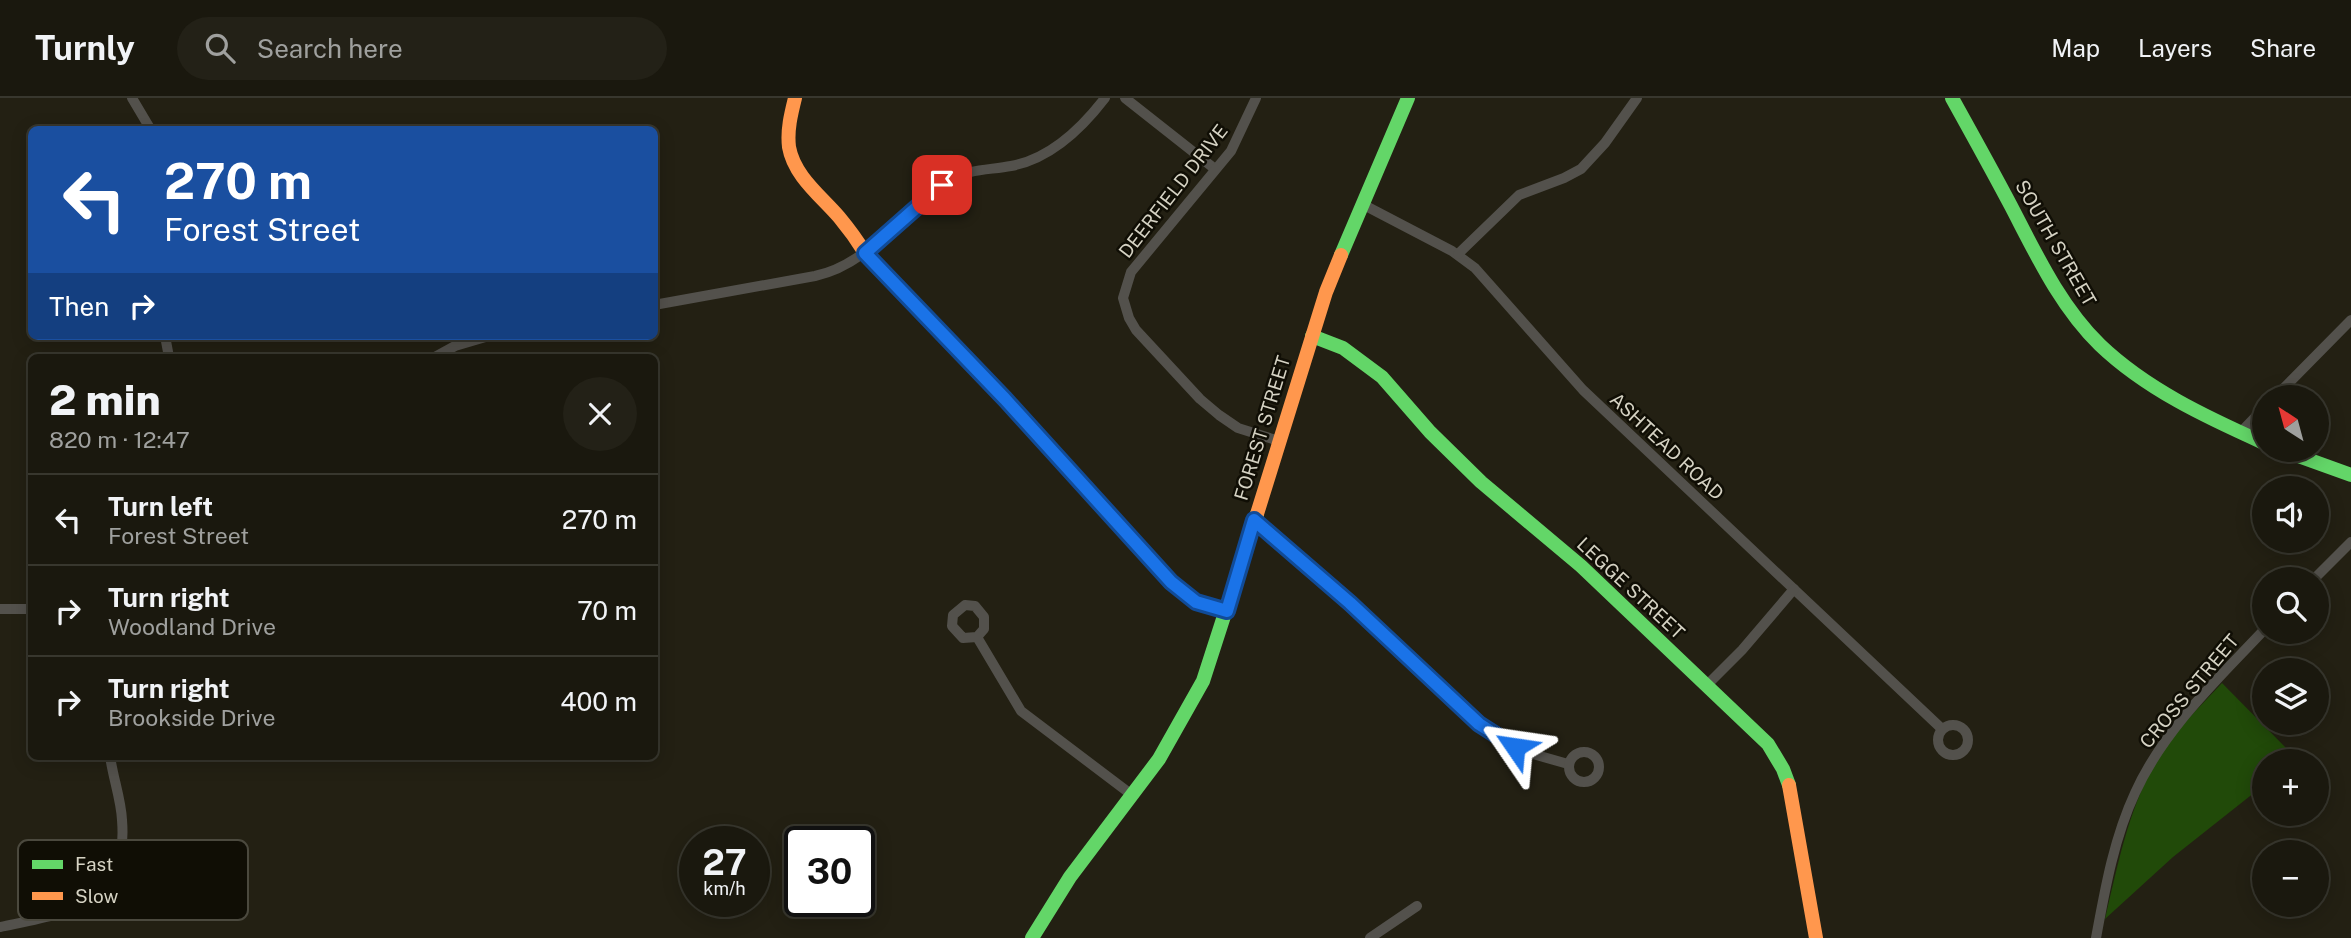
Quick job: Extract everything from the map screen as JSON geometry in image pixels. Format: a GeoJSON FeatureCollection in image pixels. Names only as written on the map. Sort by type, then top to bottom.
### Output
{"type":"FeatureCollection","features":[{"type":"Feature","properties":{"kind":"street"},"geometry":{"type":"LineString","coordinates":[[132,98],[149,126]]}},
{"type":"Feature","properties":{"kind":"street"},"geometry":{"type":"LineString","coordinates":[[795,98],[787,141],[802,179],[857,236],[865,253],[1010,405],[1171,582],[1196,602],[1227,611]]}},
{"type":"Feature","properties":{"kind":"street"},"geometry":{"type":"LineString","coordinates":[[658,304],[825,274],[865,253],[925,198],[950,180],[966,173],[1012,166],[1038,158],[1082,124],[1105,98]]}},
{"type":"Feature","properties":{"kind":"street"},"geometry":{"type":"LineString","coordinates":[[1125,98],[1215,169]]}},
{"type":"Feature","properties":{"kind":"street","name":"DEERFIELD DRIVE"},"geometry":{"type":"LineString","coordinates":[[1256,98],[1236,142],[1131,272],[1124,292],[1124,305],[1136,330],[1210,408],[1238,428],[1279,441]]}},
{"type":"Feature","properties":{"kind":"street","name":"FOREST STREET"},"geometry":{"type":"LineString","coordinates":[[1032,938],[1070,877],[1159,759],[1191,705],[1208,669],[1331,276],[1408,98]]}},
{"type":"Feature","properties":{"kind":"street"},"geometry":{"type":"LineString","coordinates":[[1458,254],[1519,195],[1581,169],[1605,143],[1637,98]]}},
{"type":"Feature","properties":{"kind":"street","name":"SOUTH STREET"},"geometry":{"type":"LineString","coordinates":[[1952,98],[2052,284],[2082,326],[2110,354],[2153,387],[2198,414],[2252,437]]}},
{"type":"Feature","properties":{"kind":"street","name":"ASHTEAD ROAD"},"geometry":{"type":"LineString","coordinates":[[1362,204],[1458,254],[1487,282],[1583,390],[1942,729]]}},
{"type":"Feature","properties":{"kind":"street"},"geometry":{"type":"LineString","coordinates":[[2287,385],[2351,320]]}},
{"type":"Feature","properties":{"kind":"street","name":"LEGGE STREET"},"geometry":{"type":"LineString","coordinates":[[1312,336],[1343,348],[1382,377],[1430,432],[1481,482],[1581,566],[1760,735],[1784,769],[1793,794],[1816,938]]}},
{"type":"Feature","properties":{"kind":"street"},"geometry":{"type":"LineString","coordinates":[[440,354],[475,340]]}},
{"type":"Feature","properties":{"kind":"street"},"geometry":{"type":"LineString","coordinates":[[2241,432],[2252,421]]}},
{"type":"Feature","properties":{"kind":"street"},"geometry":{"type":"LineString","coordinates":[[2315,462],[2351,475]]}},
{"type":"Feature","properties":{"kind":"street"},"geometry":{"type":"LineString","coordinates":[[1254,520],[1357,610],[1479,724],[1504,742],[1526,752],[1568,764]]}},
{"type":"Feature","properties":{"kind":"street"},"geometry":{"type":"LineString","coordinates":[[2326,567],[2351,542]]}},
{"type":"Feature","properties":{"kind":"street"},"geometry":{"type":"LineString","coordinates":[[1707,685],[1742,650],[1794,589]]}},
{"type":"Feature","properties":{"kind":"street"},"geometry":{"type":"LineString","coordinates":[[0,609],[28,609]]}},
{"type":"Feature","properties":{"kind":"street"},"geometry":{"type":"LineString","coordinates":[[977,637],[1003,684],[1024,714],[1132,795]]}},
{"type":"Feature","properties":{"kind":"street","name":"CROSS STREET"},"geometry":{"type":"LineString","coordinates":[[2096,938],[2119,836],[2140,781],[2185,716],[2252,642]]}},
{"type":"Feature","properties":{"kind":"street"},"geometry":{"type":"LineString","coordinates":[[111,760],[123,827],[122,840]]}},
{"type":"Feature","properties":{"kind":"street"},"geometry":{"type":"LineString","coordinates":[[1370,938],[1417,906]]}},
{"type":"Feature","properties":{"kind":"street"},"geometry":{"type":"LineString","coordinates":[[0,927],[37,920]]}},
{"type":"Feature","properties":{"kind":"green space"},"geometry":{"type":"Polygon","coordinates":[[[2222,683],[2252,713],[2252,735],[2273,735],[2287,749],[2252,749],[2252,794],[2173,857],[2105,919],[2125,838],[2138,799],[2156,761],[2187,720],[2222,683]]]}},
{"type":"Feature","properties":{"kind":"traffic: fast"},"geometry":{"type":"LineString","coordinates":[[1341,255],[1408,98]]}},
{"type":"Feature","properties":{"kind":"traffic: fast"},"geometry":{"type":"LineString","coordinates":[[1952,98],[2050,279],[2086,330],[2118,361],[2157,388],[2252,437]]}},
{"type":"Feature","properties":{"kind":"traffic: fast"},"geometry":{"type":"LineString","coordinates":[[1312,336],[1343,348],[1382,377],[1430,432],[1481,482],[1581,566],[1768,744],[1789,785]]}},
{"type":"Feature","properties":{"kind":"traffic: fast"},"geometry":{"type":"LineString","coordinates":[[2315,462],[2351,475]]}},
{"type":"Feature","properties":{"kind":"traffic: fast"},"geometry":{"type":"LineString","coordinates":[[1070,471],[1171,582],[1196,602],[1227,611]]}},
{"type":"Feature","properties":{"kind":"traffic: fast"},"geometry":{"type":"LineString","coordinates":[[1032,938],[1070,877],[1159,759],[1203,681],[1257,514]]}},
{"type":"Feature","properties":{"kind":"traffic: slow"},"geometry":{"type":"LineString","coordinates":[[795,98],[789,128],[789,147],[802,176],[843,221],[865,253],[1070,471]]}},
{"type":"Feature","properties":{"kind":"traffic: slow"},"geometry":{"type":"LineString","coordinates":[[1257,514],[1326,292],[1341,255]]}},
{"type":"Feature","properties":{"kind":"traffic: slow"},"geometry":{"type":"LineString","coordinates":[[1789,785],[1816,938]]}},
{"type":"Feature","properties":{"kind":"route"},"geometry":{"type":"LineString","coordinates":[[942,185],[865,253],[1005,399],[1171,582],[1196,602],[1227,611],[1254,520],[1350,603],[1467,714],[1496,737],[1515,747]]}}]}
